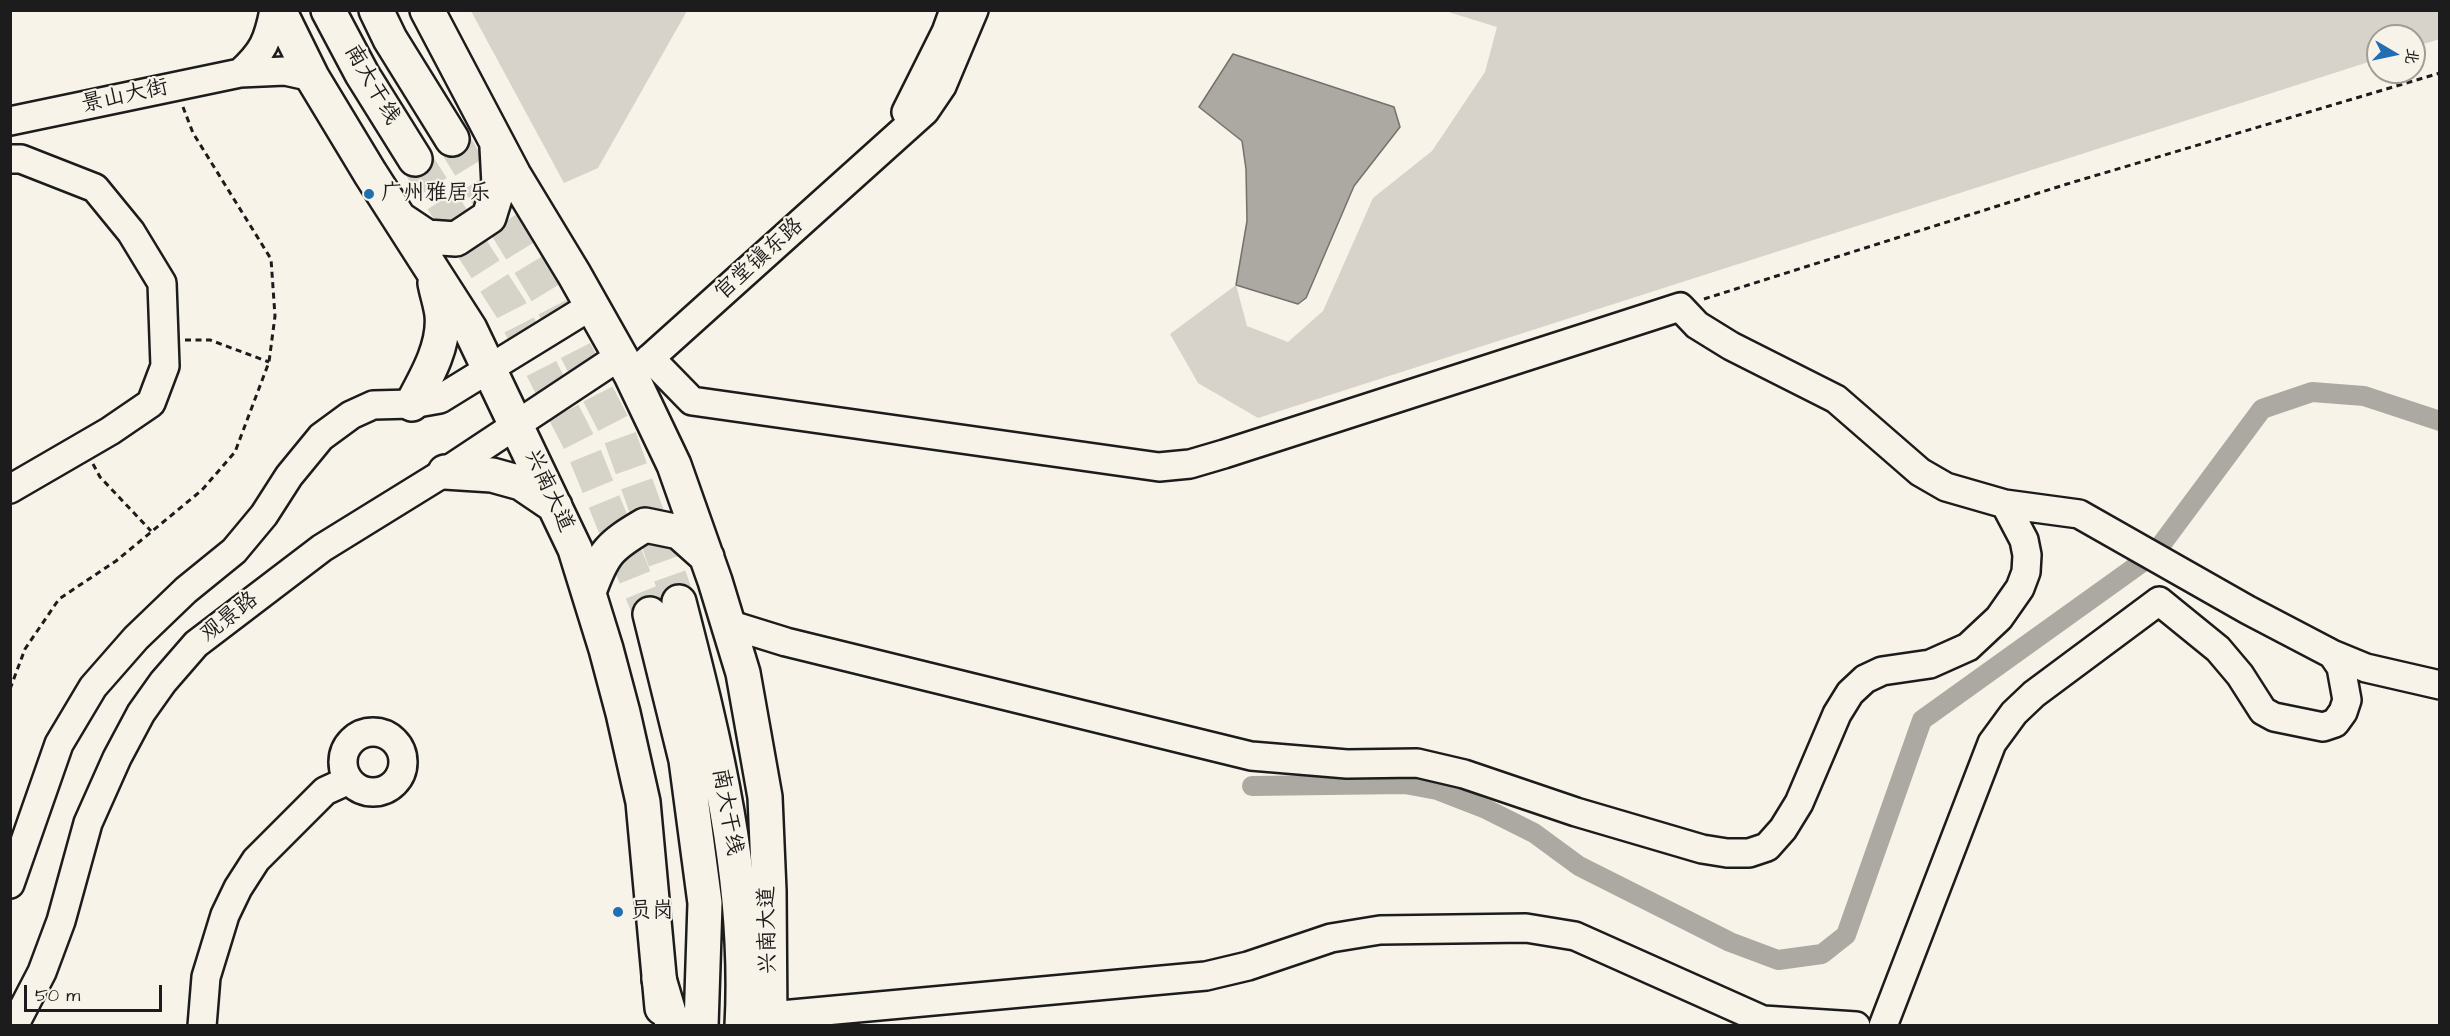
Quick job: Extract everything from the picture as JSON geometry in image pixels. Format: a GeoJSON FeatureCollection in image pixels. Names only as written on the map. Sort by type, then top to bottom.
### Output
{"type":"FeatureCollection","features":[{"type":"Feature","properties":{"kind":"main road","name":"兴南大道"},"geometry":{"type":"LineString","coordinates":[[279,10],[312,77],[398,218],[470,329],[575,549],[621,702],[643,802],[663,1026]]}},
{"type":"Feature","properties":{"kind":"main road","name":"南大干线"},"geometry":{"type":"LineString","coordinates":[[328,10],[362,74],[415,159]]}},
{"type":"Feature","properties":{"kind":"main road","name":"南大干线"},"geometry":{"type":"LineString","coordinates":[[376,10],[390,39],[452,139]]}},
{"type":"Feature","properties":{"kind":"main road","name":"兴南大道"},"geometry":{"type":"LineString","coordinates":[[428,10],[497,143],[591,306],[634,363],[707,557],[743,673],[765,797],[769,891],[761,1022]]}},
{"type":"Feature","properties":{"kind":"main road"},"geometry":{"type":"LineString","coordinates":[[398,218],[427,237],[456,239],[489,217],[499,185],[497,143]]}},
{"type":"Feature","properties":{"kind":"main road"},"geometry":{"type":"LineString","coordinates":[[412,404],[428,374],[441,336],[442,316],[432,270]]}},
{"type":"Feature","properties":{"kind":"main road"},"geometry":{"type":"LineString","coordinates":[[445,472],[492,475],[521,483],[555,506]]}},
{"type":"Feature","properties":{"kind":"main road"},"geometry":{"type":"LineString","coordinates":[[589,592],[599,565],[617,542],[645,525],[679,532],[707,557]]}},
{"type":"Feature","properties":{"kind":"main road","name":"南大干线"},"geometry":{"type":"LineString","coordinates":[[679,602],[704,700],[732,833],[761,1022]]}},
{"type":"Feature","properties":{"kind":"main road","name":"南大干线"},"geometry":{"type":"LineString","coordinates":[[650,614],[686,760],[705,903],[701,1026]]}},
{"type":"Feature","properties":{"kind":"main road"},"geometry":{"type":"LineString","coordinates":[[659,979],[673,1026]]}},
{"type":"Feature","properties":{"kind":"street"},"geometry":{"type":"LineString","coordinates":[[240,73],[258,57],[270,33],[274,10]]}},
{"type":"Feature","properties":{"kind":"street","name":"官堂镇东路"},"geometry":{"type":"LineString","coordinates":[[888,144],[922,83],[954,10]]}},
{"type":"Feature","properties":{"kind":"street","name":"官堂镇东路"},"geometry":{"type":"LineString","coordinates":[[634,363],[925,111],[942,86],[974,10]]}},
{"type":"Feature","properties":{"kind":"street","name":"景山大街"},"geometry":{"type":"LineString","coordinates":[[10,121],[240,73],[285,71],[312,77]]}},
{"type":"Feature","properties":{"kind":"street"},"geometry":{"type":"LineString","coordinates":[[10,159],[21,159],[95,188],[131,232],[162,283],[165,339],[165,366],[151,404],[10,489]]}},
{"type":"Feature","properties":{"kind":"street"},"geometry":{"type":"LineString","coordinates":[[10,884],[59,744],[93,687],[136,638],[186,590],[234,551],[264,515],[289,476],[321,437],[351,416],[374,405],[412,404],[440,399],[591,306]]}},
{"type":"Feature","properties":{"kind":"street"},"geometry":{"type":"LineString","coordinates":[[634,363],[692,401],[1159,467],[1190,464],[1224,454],[1680,307],[1697,325],[1731,346],[1836,399],[1920,472],[1946,487],[2005,504],[2079,514],[2332,654],[2366,669],[2439,685]]}},
{"type":"Feature","properties":{"kind":"street","name":"观景路"},"geometry":{"type":"LineString","coordinates":[[14,1026],[42,972],[61,921],[88,823],[102,790],[141,713],[163,682],[196,644],[322,548],[517,425],[634,363]]}},
{"type":"Feature","properties":{"kind":"street"},"geometry":{"type":"LineString","coordinates":[[728,624],[786,642],[1251,756],[1347,764],[1417,763],[1464,774],[1576,812],[1702,849],[1727,853],[1749,853],[1767,848],[1783,829],[1799,803],[1837,714],[1850,693],[1865,679],[1882,671],[1930,664],[1968,647],[1999,618],[2020,588],[2026,572],[2027,555],[2024,540],[2005,504]]}},
{"type":"Feature","properties":{"kind":"street"},"geometry":{"type":"LineString","coordinates":[[1882,1026],[1992,743],[2014,713],[2034,694],[2159,601],[2218,650],[2240,675],[2263,711],[2274,717],[2324,727],[2335,723],[2343,712],[2347,700],[2342,668],[2332,654]]}},
{"type":"Feature","properties":{"kind":"street"},"geometry":{"type":"LineString","coordinates":[[201,1026],[206,977],[225,915],[238,888],[256,860],[325,791],[349,780]]}},
{"type":"Feature","properties":{"kind":"street"},"geometry":{"type":"LineString","coordinates":[[761,1022],[1206,976],[1248,966],[1331,938],[1380,930],[1526,928],[1575,936],[1763,1020],[1856,1026]]}},
{"type":"Feature","properties":{"kind":"path"},"geometry":{"type":"LineString","coordinates":[[1680,307],[2067,184],[2439,74]]}},
{"type":"Feature","properties":{"kind":"path"},"geometry":{"type":"LineString","coordinates":[[10,689],[25,649],[59,599],[116,561],[202,490],[236,452],[269,362],[274,316],[271,259],[193,133],[181,102]]}},
{"type":"Feature","properties":{"kind":"path"},"geometry":{"type":"LineString","coordinates":[[165,339],[210,340],[269,362]]}},
{"type":"Feature","properties":{"kind":"path"},"geometry":{"type":"LineString","coordinates":[[83,447],[100,477],[151,531]]}},
{"type":"Feature","properties":{"kind":"shaded area"},"geometry":{"type":"Polygon","coordinates":[[[2439,10],[2440,39],[2426,43],[2426,24],[2366,24],[2366,63],[1258,418],[1198,383],[1170,334],[1236,285],[1247,326],[1288,342],[1323,311],[1373,198],[1432,151],[1485,72],[1497,27],[1445,11],[2439,10]]]}},
{"type":"Feature","properties":{"kind":"shaded area"},"geometry":{"type":"Polygon","coordinates":[[[471,11],[687,11],[598,168],[564,183],[471,11]]]}},
{"type":"Feature","properties":{"kind":"shaded area"},"geometry":{"type":"Polygon","coordinates":[[[1233,54],[1394,107],[1400,127],[1354,186],[1306,298],[1298,304],[1236,285],[1247,221],[1246,169],[1242,141],[1199,107],[1233,54]]]}},
{"type":"Feature","properties":{"kind":"waterway"},"geometry":{"type":"LineString","coordinates":[[1252,786],[1405,784],[1437,790],[1486,809],[1534,833],[1579,866],[1730,942],[1778,960],[1822,954],[1846,935],[1922,720],[2155,553],[2262,409],[2312,392],[2364,396],[2440,421]]}},
{"type":"Feature","properties":{"kind":"tunnel"},"geometry":{"type":"LineString","coordinates":[[452,139],[546,293],[620,437],[679,602]]}},
{"type":"Feature","properties":{"kind":"tunnel"},"geometry":{"type":"LineString","coordinates":[[415,159],[511,309],[583,450],[650,614]]}},
{"type":"Feature","properties":{"kind":"place","name":"广州雅居乐"},"geometry":{"type":"Point","coordinates":[369,194]}},
{"type":"Feature","properties":{"kind":"place","name":"员岗"},"geometry":{"type":"Point","coordinates":[618,912]}}]}
